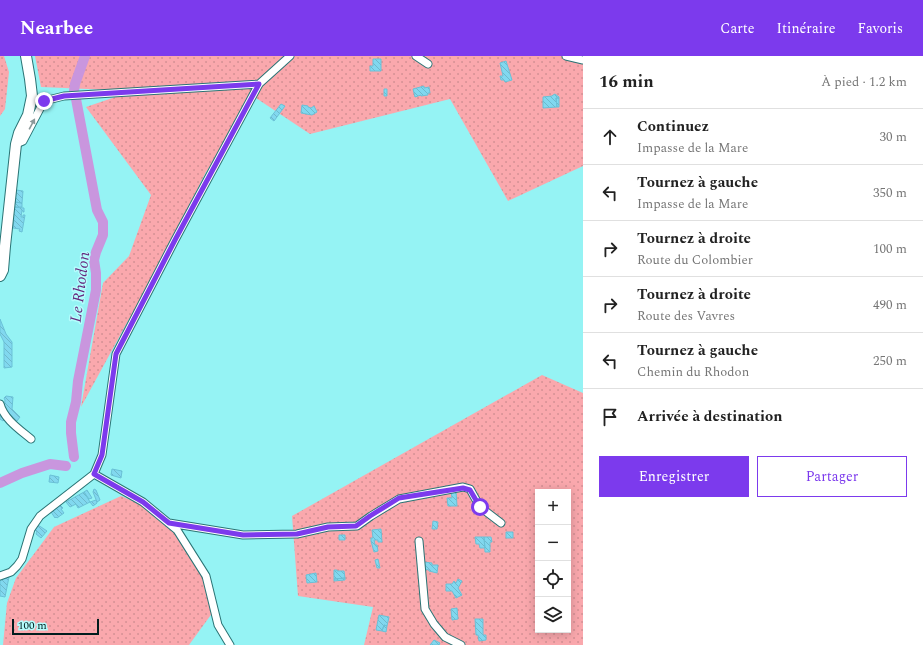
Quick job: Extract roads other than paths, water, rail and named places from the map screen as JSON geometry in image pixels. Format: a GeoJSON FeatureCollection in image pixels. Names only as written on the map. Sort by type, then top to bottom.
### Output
{"type":"FeatureCollection","features":[{"type":"Feature","properties":{"kind":"main road"},"geometry":{"type":"LineString","coordinates":[[0,276],[3,270],[16,144],[19,133],[28,115],[32,96],[26,56]]}},
{"type":"Feature","properties":{"kind":"street"},"geometry":{"type":"LineString","coordinates":[[0,576],[11,572],[22,559],[31,529],[40,516],[94,474],[102,455],[116,354],[175,240],[259,84],[290,56]]}},
{"type":"Feature","properties":{"kind":"street"},"geometry":{"type":"LineString","coordinates":[[416,56],[428,64]]}},
{"type":"Feature","properties":{"kind":"street"},"geometry":{"type":"LineString","coordinates":[[566,56],[583,60]]}},
{"type":"Feature","properties":{"kind":"street"},"geometry":{"type":"LineString","coordinates":[[16,144],[23,141],[44,101],[64,96],[259,84]]}},
{"type":"Feature","properties":{"kind":"street"},"geometry":{"type":"LineString","coordinates":[[0,404],[5,416],[30,439]]}},
{"type":"Feature","properties":{"kind":"street"},"geometry":{"type":"LineString","coordinates":[[94,474],[143,502],[177,530],[206,576],[218,625],[230,645]]}},
{"type":"Feature","properties":{"kind":"street"},"geometry":{"type":"LineString","coordinates":[[169,523],[243,535],[297,534],[328,527],[356,526],[399,498],[463,488],[470,490],[480,507],[501,523]]}},
{"type":"Feature","properties":{"kind":"street"},"geometry":{"type":"LineString","coordinates":[[419,541],[425,609],[434,624],[445,637],[461,645]]}},
{"type":"Feature","properties":{"kind":"waterway","name":"Le Rhodon"},"geometry":{"type":"LineString","coordinates":[[74,91],[85,56]]}},
{"type":"Feature","properties":{"kind":"waterway","name":"Le Rhodon"},"geometry":{"type":"LineString","coordinates":[[74,457],[71,422],[96,290],[94,260],[103,235],[103,222],[97,210],[76,99]]}},
{"type":"Feature","properties":{"kind":"waterway","name":"Le Rhodon"},"geometry":{"type":"LineString","coordinates":[[0,483],[22,473],[50,464],[66,466]]}}]}
